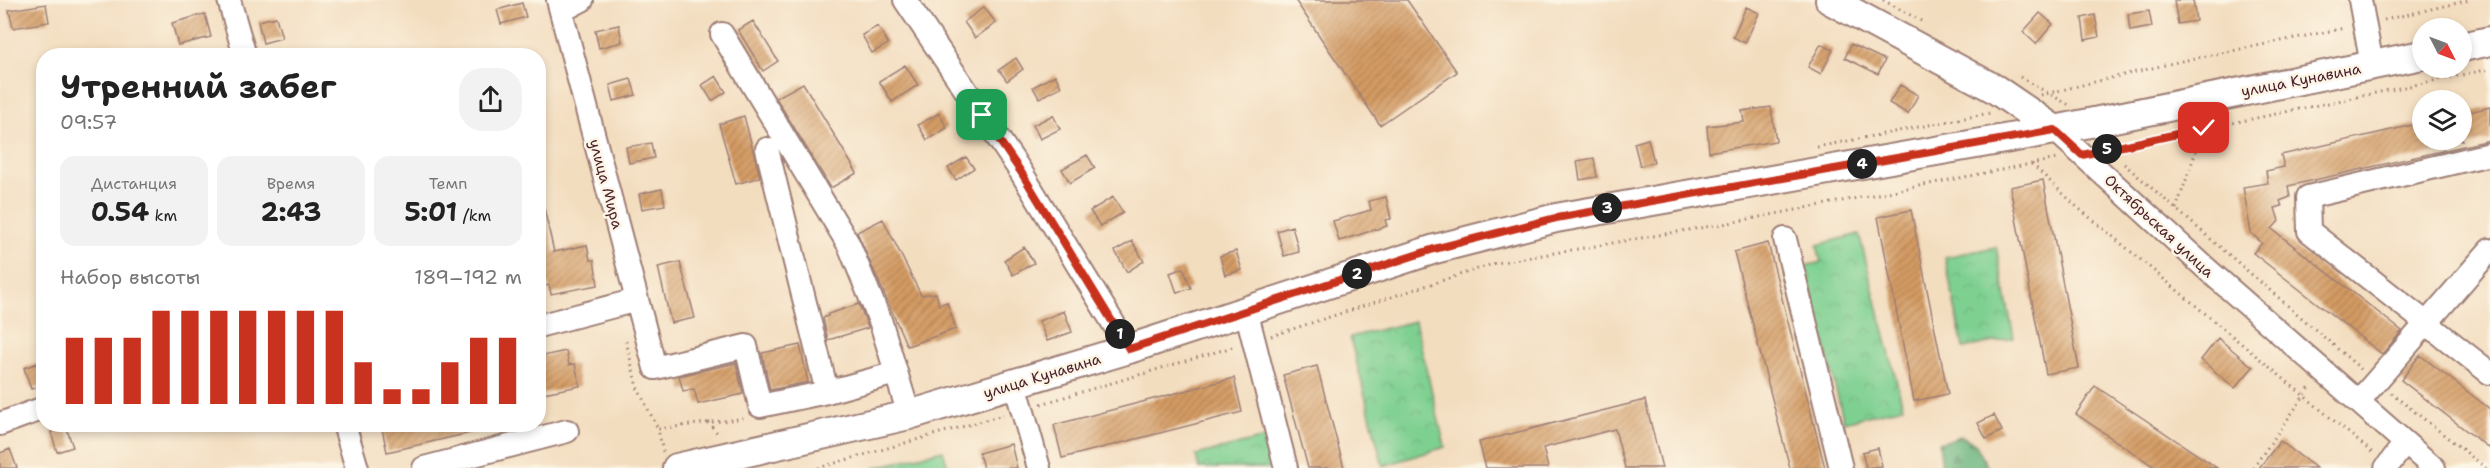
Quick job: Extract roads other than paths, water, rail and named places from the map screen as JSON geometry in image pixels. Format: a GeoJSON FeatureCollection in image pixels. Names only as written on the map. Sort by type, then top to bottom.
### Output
{"type":"FeatureCollection","features":[{"type":"Feature","properties":{"kind":"main road","name":"Октябрьская улица"},"geometry":{"type":"LineString","coordinates":[[1830,0],[1995,89],[2055,130]]}},
{"type":"Feature","properties":{"kind":"main road"},"geometry":{"type":"LineString","coordinates":[[2472,45],[2490,41]]}},
{"type":"Feature","properties":{"kind":"main road","name":"улица Кунавина"},"geometry":{"type":"LineString","coordinates":[[688,467],[909,416],[1018,397],[1129,349],[1246,310],[1434,249],[1556,218],[2055,130],[2412,57]]}},
{"type":"Feature","properties":{"kind":"street"},"geometry":{"type":"LineString","coordinates":[[229,0],[242,48]]}},
{"type":"Feature","properties":{"kind":"street"},"geometry":{"type":"LineString","coordinates":[[559,6],[582,0]]}},
{"type":"Feature","properties":{"kind":"street"},"geometry":{"type":"LineString","coordinates":[[905,0],[1021,172],[1129,349]]}},
{"type":"Feature","properties":{"kind":"street"},"geometry":{"type":"LineString","coordinates":[[2360,0],[2372,65]]}},
{"type":"Feature","properties":{"kind":"street","name":"улица Мира"},"geometry":{"type":"LineString","coordinates":[[559,6],[655,368],[746,346],[760,406],[826,392]]}},
{"type":"Feature","properties":{"kind":"street"},"geometry":{"type":"LineString","coordinates":[[722,34],[849,245],[880,323],[909,416]]}},
{"type":"Feature","properties":{"kind":"street","name":"Октябрьская улица"},"geometry":{"type":"LineString","coordinates":[[2055,130],[2209,272],[2434,468]]}},
{"type":"Feature","properties":{"kind":"street"},"geometry":{"type":"LineString","coordinates":[[767,149],[826,392],[896,373]]}},
{"type":"Feature","properties":{"kind":"street"},"geometry":{"type":"LineString","coordinates":[[2490,154],[2308,197],[2309,231],[2490,373]]}},
{"type":"Feature","properties":{"kind":"street"},"geometry":{"type":"LineString","coordinates":[[1785,239],[1841,468]]}},
{"type":"Feature","properties":{"kind":"street"},"geometry":{"type":"LineString","coordinates":[[2358,402],[2490,250]]}},
{"type":"Feature","properties":{"kind":"street"},"geometry":{"type":"LineString","coordinates":[[546,324],[637,300]]}},
{"type":"Feature","properties":{"kind":"street"},"geometry":{"type":"LineString","coordinates":[[1246,310],[1286,468]]}},
{"type":"Feature","properties":{"kind":"street"},"geometry":{"type":"LineString","coordinates":[[1018,397],[1039,468]]}},
{"type":"Feature","properties":{"kind":"street"},"geometry":{"type":"LineString","coordinates":[[0,424],[36,411]]}},
{"type":"Feature","properties":{"kind":"street"},"geometry":{"type":"LineString","coordinates":[[424,468],[567,431]]}},
{"type":"Feature","properties":{"kind":"street"},"geometry":{"type":"LineString","coordinates":[[346,432],[357,468]]}},
{"type":"Feature","properties":{"kind":"street"},"geometry":{"type":"LineString","coordinates":[[2387,466],[2405,443]]}}]}
